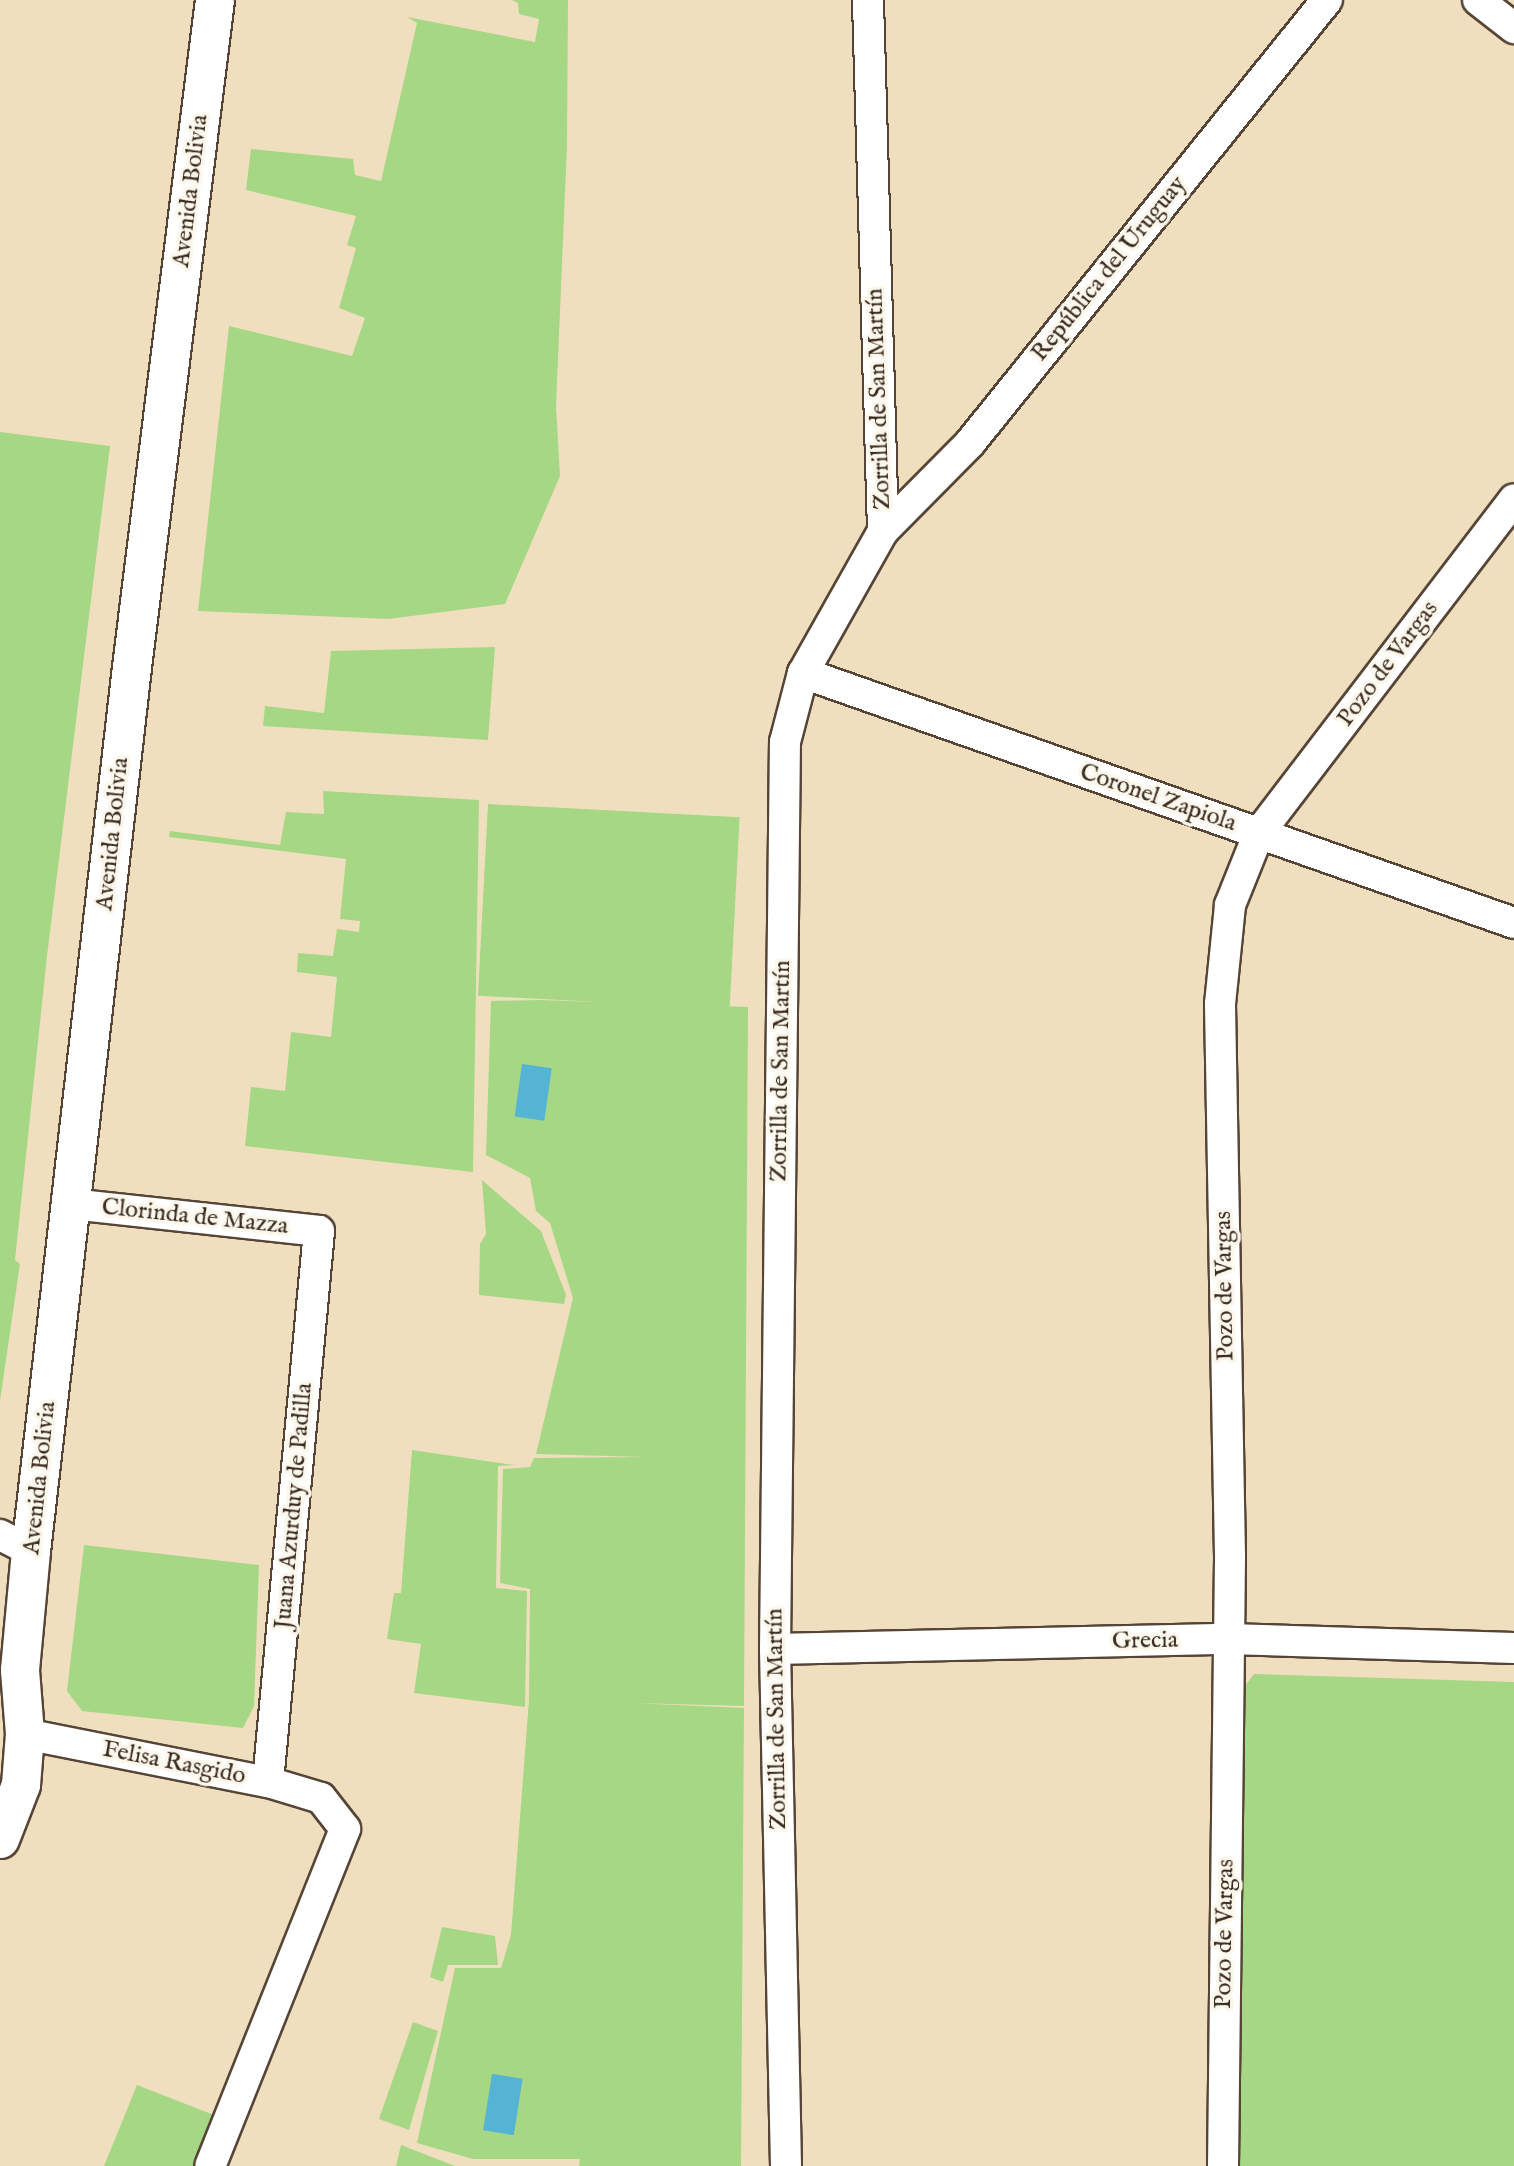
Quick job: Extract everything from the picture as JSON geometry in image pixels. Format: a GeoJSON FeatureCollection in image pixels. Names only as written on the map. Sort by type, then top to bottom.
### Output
{"type":"FeatureCollection","features":[{"type":"Feature","properties":{"kind":"street","name":"Avenida Bolivia"},"geometry":{"type":"LineString","coordinates":[[0,1839],[21,1785],[13,1725],[20,1670],[16,1543],[71,1204],[215,0]]}},
{"type":"Feature","properties":{"kind":"street","name":"Zorrilla de San Martín"},"geometry":{"type":"LineString","coordinates":[[786,2166],[775,1649],[785,742],[803,673],[883,531],[868,0]]}},
{"type":"Feature","properties":{"kind":"street","name":"República del Uruguay"},"geometry":{"type":"LineString","coordinates":[[883,531],[970,443],[1327,0]]}},
{"type":"Feature","properties":{"kind":"street"},"geometry":{"type":"LineString","coordinates":[[1478,0],[1514,28]]}},
{"type":"Feature","properties":{"kind":"street","name":"Pozo de Vargas"},"geometry":{"type":"LineString","coordinates":[[1223,2166],[1228,1639],[1220,1004],[1230,905],[1259,833],[1514,499]]}},
{"type":"Feature","properties":{"kind":"street","name":"Coronel Zapiola"},"geometry":{"type":"LineString","coordinates":[[803,673],[1514,923]]}},
{"type":"Feature","properties":{"kind":"street","name":"Clorinda de Mazza"},"geometry":{"type":"LineString","coordinates":[[71,1204],[319,1231]]}},
{"type":"Feature","properties":{"kind":"street","name":"Juana Azurduy de Padilla"},"geometry":{"type":"LineString","coordinates":[[268,1782],[319,1231]]}},
{"type":"Feature","properties":{"kind":"street","name":"Grecia"},"geometry":{"type":"LineString","coordinates":[[775,1649],[1228,1639],[1514,1648]]}},
{"type":"Feature","properties":{"kind":"street","name":"Felisa Rasgido"},"geometry":{"type":"LineString","coordinates":[[13,1725],[268,1782],[321,1798],[345,1829],[210,2166]]}},
{"type":"Feature","properties":{"kind":"green space"},"geometry":{"type":"Polygon","coordinates":[[[512,0],[568,0],[567,145],[556,406],[560,476],[505,604],[388,619],[198,611],[229,326],[352,356],[365,318],[339,308],[356,248],[347,245],[356,216],[246,190],[251,149],[353,159],[355,175],[381,181],[417,23],[407,17],[535,42],[539,19],[519,14],[518,3],[512,0]]]}},
{"type":"Feature","properties":{"kind":"green space"},"geometry":{"type":"Polygon","coordinates":[[[0,432],[110,446],[47,956],[15,1260],[20,1264],[0,1401],[0,432]]]}},
{"type":"Feature","properties":{"kind":"green space"},"geometry":{"type":"Polygon","coordinates":[[[495,647],[488,740],[263,726],[265,706],[324,713],[331,651],[495,647]]]}},
{"type":"Feature","properties":{"kind":"green space"},"geometry":{"type":"Polygon","coordinates":[[[323,791],[479,800],[473,1172],[245,1146],[251,1087],[285,1091],[291,1032],[331,1037],[337,977],[297,972],[298,953],[333,956],[337,929],[359,932],[360,921],[340,919],[346,859],[169,837],[170,831],[280,845],[286,812],[324,814],[323,791]]]}},
{"type":"Feature","properties":{"kind":"green space"},"geometry":{"type":"Polygon","coordinates":[[[488,804],[740,817],[730,1009],[478,996],[488,804]]]}},
{"type":"Feature","properties":{"kind":"green space"},"geometry":{"type":"Polygon","coordinates":[[[491,1001],[748,1007],[744,1706],[632,1703],[744,1708],[741,2166],[579,2166],[580,2159],[473,2159],[417,2143],[455,1968],[501,1968],[511,1935],[529,1700],[530,1589],[500,1583],[503,1469],[530,1467],[534,1458],[645,1457],[536,1454],[573,1298],[550,1223],[536,1211],[530,1178],[486,1155],[491,1001]]]}},
{"type":"Feature","properties":{"kind":"green space"},"geometry":{"type":"Polygon","coordinates":[[[482,1180],[541,1231],[566,1295],[564,1304],[479,1295],[480,1244],[486,1234],[482,1180]]]}},
{"type":"Feature","properties":{"kind":"green space"},"geometry":{"type":"Polygon","coordinates":[[[412,1450],[514,1465],[498,1466],[496,1588],[527,1591],[525,1707],[414,1693],[421,1644],[387,1639],[394,1593],[401,1593],[412,1450]]]}},
{"type":"Feature","properties":{"kind":"green space"},"geometry":{"type":"Polygon","coordinates":[[[84,1545],[259,1565],[254,1706],[243,1728],[82,1711],[67,1691],[84,1545]]]}},
{"type":"Feature","properties":{"kind":"green space"},"geometry":{"type":"Polygon","coordinates":[[[1254,1674],[1514,1682],[1514,2166],[1233,2166],[1238,1695],[1254,1674]]]}},
{"type":"Feature","properties":{"kind":"green space"},"geometry":{"type":"Polygon","coordinates":[[[442,1927],[495,1936],[498,1965],[448,1965],[443,1982],[430,1977],[442,1927]]]}},
{"type":"Feature","properties":{"kind":"green space"},"geometry":{"type":"Polygon","coordinates":[[[413,2022],[438,2031],[409,2130],[379,2119],[413,2022]]]}},
{"type":"Feature","properties":{"kind":"green space"},"geometry":{"type":"Polygon","coordinates":[[[137,2085],[214,2115],[193,2166],[104,2166],[137,2085]]]}},
{"type":"Feature","properties":{"kind":"green space"},"geometry":{"type":"Polygon","coordinates":[[[401,2145],[455,2166],[396,2166],[401,2145]]]}},
{"type":"Feature","properties":{"kind":"water"},"geometry":{"type":"Polygon","coordinates":[[[522,1064],[552,1068],[544,1121],[515,1116],[522,1064]]]}},
{"type":"Feature","properties":{"kind":"water"},"geometry":{"type":"Polygon","coordinates":[[[492,2074],[523,2079],[514,2135],[483,2130],[492,2074]]]}}]}
